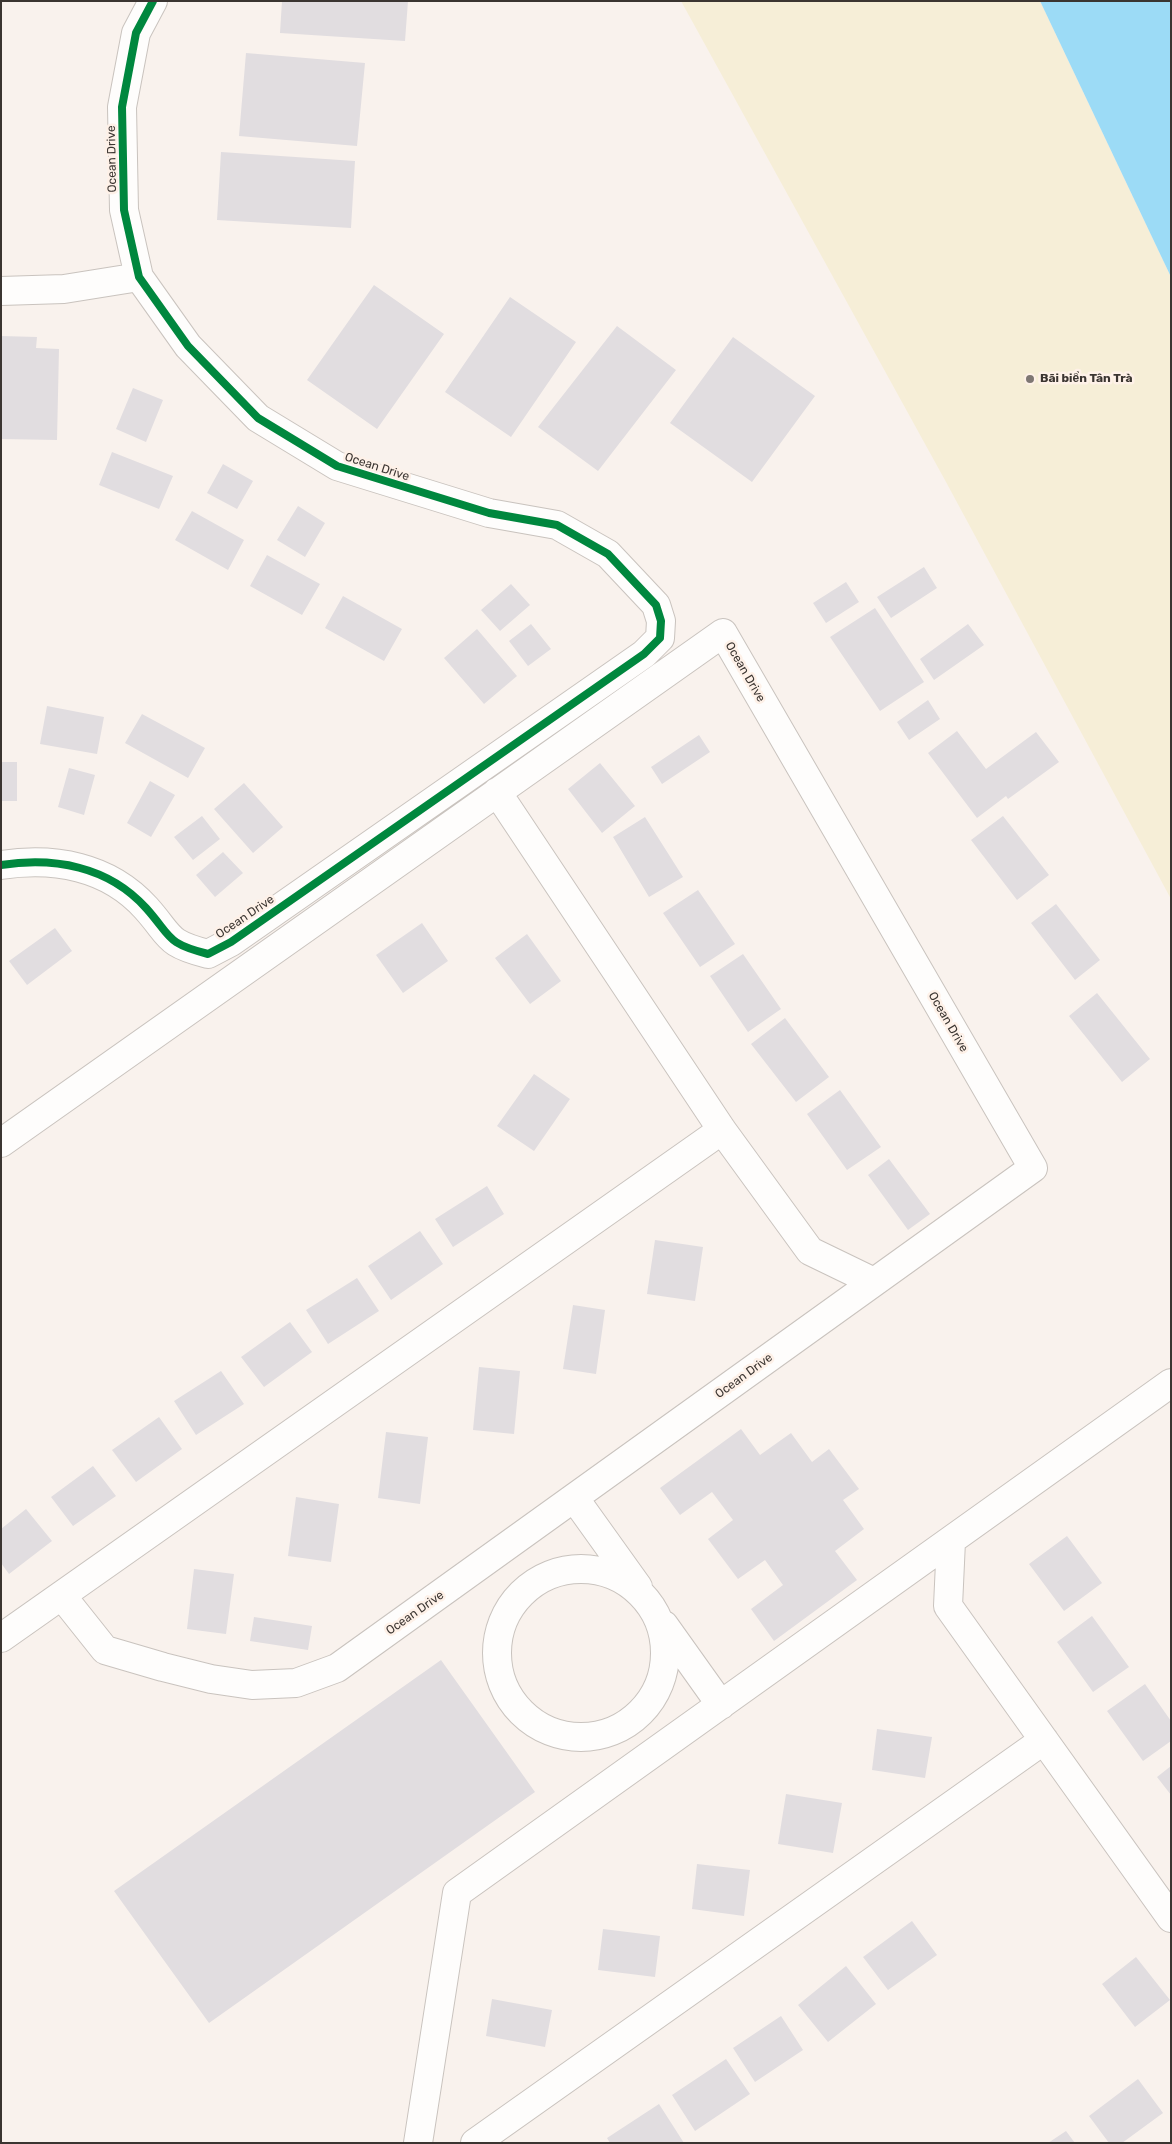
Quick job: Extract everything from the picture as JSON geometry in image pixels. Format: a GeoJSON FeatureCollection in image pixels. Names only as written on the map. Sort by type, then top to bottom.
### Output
{"type":"FeatureCollection","features":[{"type":"Feature","properties":{"kind":"street","name":"Ocean Drive"},"geometry":{"type":"LineString","coordinates":[[1,865],[28,861],[53,862],[103,874],[122,886],[146,907],[167,936],[183,948],[208,954],[231,942],[366,846],[644,654],[660,638],[661,621],[656,605],[608,554],[557,525],[489,513],[337,466],[258,418],[188,346],[139,276],[124,210],[122,107],[136,33],[153,1]]}},
{"type":"Feature","properties":{"kind":"street"},"geometry":{"type":"LineString","coordinates":[[1,291],[64,289],[139,276]]}},
{"type":"Feature","properties":{"kind":"street","name":"Ocean Drive"},"geometry":{"type":"LineString","coordinates":[[1,1143],[723,633],[1033,1168],[575,1499],[337,1668],[296,1682],[252,1685],[211,1679],[106,1650],[62,1596]]}},
{"type":"Feature","properties":{"kind":"street"},"geometry":{"type":"LineString","coordinates":[[497,792],[722,1130],[810,1251],[874,1282]]}},
{"type":"Feature","properties":{"kind":"street"},"geometry":{"type":"LineString","coordinates":[[1,1638],[722,1130]]}},
{"type":"Feature","properties":{"kind":"street"},"geometry":{"type":"LineString","coordinates":[[418,2143],[457,1893],[1171,1383]]}},
{"type":"Feature","properties":{"kind":"street"},"geometry":{"type":"LineString","coordinates":[[575,1499],[721,1705]]}},
{"type":"Feature","properties":{"kind":"street"},"geometry":{"type":"LineString","coordinates":[[950,1541],[948,1606],[1171,1918]]}},
{"type":"Feature","properties":{"kind":"street"},"geometry":{"type":"LineString","coordinates":[[573,1569],[601,1571],[627,1582],[648,1602],[661,1625],[666,1652],[662,1679],[650,1704],[630,1723],[605,1734],[577,1738],[550,1732],[527,1718],[508,1697],[498,1671],[497,1643],[505,1616],[522,1593],[545,1577],[573,1569]]}},
{"type":"Feature","properties":{"kind":"street"},"geometry":{"type":"LineString","coordinates":[[475,2143],[1044,1740]]}},
{"type":"Feature","properties":{"kind":"sand","name":"Bãi biển Tân Trà"},"geometry":{"type":"Polygon","coordinates":[[[681,1],[1040,1],[1171,277],[1171,899],[946,482],[681,1]]]}},
{"type":"Feature","properties":{"kind":"water"},"geometry":{"type":"Polygon","coordinates":[[[1040,1],[1171,1],[1171,277],[1040,1]]]}},
{"type":"Feature","properties":{"kind":"building"},"geometry":{"type":"Polygon","coordinates":[[[282,1],[408,1],[405,41],[280,33],[282,1]]]}},
{"type":"Feature","properties":{"kind":"building"},"geometry":{"type":"Polygon","coordinates":[[[246,53],[365,63],[357,146],[239,136],[246,53]]]}},
{"type":"Feature","properties":{"kind":"building"},"geometry":{"type":"Polygon","coordinates":[[[221,152],[355,161],[351,228],[217,220],[221,152]]]}},
{"type":"Feature","properties":{"kind":"building"},"geometry":{"type":"Polygon","coordinates":[[[374,285],[444,334],[377,429],[307,380],[374,285]]]}},
{"type":"Feature","properties":{"kind":"building"},"geometry":{"type":"Polygon","coordinates":[[[510,297],[576,342],[511,437],[445,392],[510,297]]]}},
{"type":"Feature","properties":{"kind":"building"},"geometry":{"type":"Polygon","coordinates":[[[617,326],[676,370],[598,471],[538,427],[617,326]]]}},
{"type":"Feature","properties":{"kind":"building"},"geometry":{"type":"Polygon","coordinates":[[[1,336],[37,337],[36,348],[59,349],[57,440],[1,439],[1,336]]]}},
{"type":"Feature","properties":{"kind":"building"},"geometry":{"type":"Polygon","coordinates":[[[733,337],[815,396],[752,482],[670,423],[733,337]]]}},
{"type":"Feature","properties":{"kind":"building"},"geometry":{"type":"Polygon","coordinates":[[[133,388],[163,400],[146,442],[116,429],[133,388]]]}},
{"type":"Feature","properties":{"kind":"building"},"geometry":{"type":"Polygon","coordinates":[[[112,452],[173,476],[159,509],[99,485],[112,452]]]}},
{"type":"Feature","properties":{"kind":"building"},"geometry":{"type":"Polygon","coordinates":[[[223,464],[253,481],[237,509],[207,493],[223,464]]]}},
{"type":"Feature","properties":{"kind":"building"},"geometry":{"type":"Polygon","coordinates":[[[298,506],[325,523],[305,557],[277,540],[298,506]]]}},
{"type":"Feature","properties":{"kind":"building"},"geometry":{"type":"Polygon","coordinates":[[[192,511],[244,540],[228,570],[175,540],[192,511]]]}},
{"type":"Feature","properties":{"kind":"building"},"geometry":{"type":"Polygon","coordinates":[[[267,555],[320,584],[302,615],[250,586],[267,555]]]}},
{"type":"Feature","properties":{"kind":"building"},"geometry":{"type":"Polygon","coordinates":[[[924,567],[937,588],[891,618],[877,597],[924,567]]]}},
{"type":"Feature","properties":{"kind":"building"},"geometry":{"type":"Polygon","coordinates":[[[846,582],[859,602],[826,623],[813,603],[846,582]]]}},
{"type":"Feature","properties":{"kind":"building"},"geometry":{"type":"Polygon","coordinates":[[[511,584],[530,605],[500,631],[481,610],[511,584]]]}},
{"type":"Feature","properties":{"kind":"building"},"geometry":{"type":"Polygon","coordinates":[[[343,596],[402,629],[384,661],[325,628],[343,596]]]}},
{"type":"Feature","properties":{"kind":"building"},"geometry":{"type":"Polygon","coordinates":[[[875,608],[924,682],[880,711],[830,637],[875,608]]]}},
{"type":"Feature","properties":{"kind":"building"},"geometry":{"type":"Polygon","coordinates":[[[531,624],[551,649],[528,666],[509,641],[531,624]]]}},
{"type":"Feature","properties":{"kind":"building"},"geometry":{"type":"Polygon","coordinates":[[[968,624],[984,645],[934,680],[920,659],[968,624]]]}},
{"type":"Feature","properties":{"kind":"building"},"geometry":{"type":"Polygon","coordinates":[[[477,629],[517,676],[484,704],[444,658],[477,629]]]}},
{"type":"Feature","properties":{"kind":"building"},"geometry":{"type":"Polygon","coordinates":[[[928,700],[940,719],[909,740],[897,722],[928,700]]]}},
{"type":"Feature","properties":{"kind":"building"},"geometry":{"type":"Polygon","coordinates":[[[47,706],[104,717],[97,754],[40,744],[47,706]]]}},
{"type":"Feature","properties":{"kind":"building"},"geometry":{"type":"Polygon","coordinates":[[[142,714],[205,748],[188,778],[125,743],[142,714]]]}},
{"type":"Feature","properties":{"kind":"building"},"geometry":{"type":"Polygon","coordinates":[[[957,731],[986,769],[1036,732],[1059,762],[1008,799],[1006,796],[977,818],[928,753],[957,731]]]}},
{"type":"Feature","properties":{"kind":"building"},"geometry":{"type":"Polygon","coordinates":[[[699,735],[710,752],[662,784],[651,767],[699,735]]]}},
{"type":"Feature","properties":{"kind":"building"},"geometry":{"type":"Polygon","coordinates":[[[1,762],[17,762],[17,801],[1,801],[1,762]]]}},
{"type":"Feature","properties":{"kind":"building"},"geometry":{"type":"Polygon","coordinates":[[[600,763],[635,806],[602,833],[568,789],[600,763]]]}},
{"type":"Feature","properties":{"kind":"building"},"geometry":{"type":"Polygon","coordinates":[[[69,768],[95,775],[84,815],[58,807],[69,768]]]}},
{"type":"Feature","properties":{"kind":"building"},"geometry":{"type":"Polygon","coordinates":[[[150,781],[175,795],[151,837],[127,823],[150,781]]]}},
{"type":"Feature","properties":{"kind":"building"},"geometry":{"type":"Polygon","coordinates":[[[244,783],[283,827],[253,853],[214,809],[244,783]]]}},
{"type":"Feature","properties":{"kind":"building"},"geometry":{"type":"Polygon","coordinates":[[[202,816],[220,839],[193,860],[174,837],[202,816]]]}},
{"type":"Feature","properties":{"kind":"building"},"geometry":{"type":"Polygon","coordinates":[[[1003,816],[1049,875],[1017,900],[971,840],[1003,816]]]}},
{"type":"Feature","properties":{"kind":"building"},"geometry":{"type":"Polygon","coordinates":[[[645,817],[683,877],[649,897],[613,837],[645,817]]]}},
{"type":"Feature","properties":{"kind":"building"},"geometry":{"type":"Polygon","coordinates":[[[223,852],[243,873],[215,897],[196,875],[223,852]]]}},
{"type":"Feature","properties":{"kind":"building"},"geometry":{"type":"Polygon","coordinates":[[[698,890],[735,944],[700,967],[663,913],[698,890]]]}},
{"type":"Feature","properties":{"kind":"building"},"geometry":{"type":"Polygon","coordinates":[[[1056,904],[1100,960],[1075,980],[1031,923],[1056,904]]]}},
{"type":"Feature","properties":{"kind":"building"},"geometry":{"type":"Polygon","coordinates":[[[422,923],[448,961],[403,993],[376,955],[422,923]]]}},
{"type":"Feature","properties":{"kind":"building"},"geometry":{"type":"Polygon","coordinates":[[[55,928],[72,951],[27,985],[9,961],[55,928]]]}},
{"type":"Feature","properties":{"kind":"building"},"geometry":{"type":"Polygon","coordinates":[[[527,934],[561,981],[530,1004],[495,958],[527,934]]]}},
{"type":"Feature","properties":{"kind":"building"},"geometry":{"type":"Polygon","coordinates":[[[743,954],[781,1009],[748,1032],[710,976],[743,954]]]}},
{"type":"Feature","properties":{"kind":"building"},"geometry":{"type":"Polygon","coordinates":[[[1097,993],[1150,1059],[1122,1082],[1069,1016],[1097,993]]]}},
{"type":"Feature","properties":{"kind":"building"},"geometry":{"type":"Polygon","coordinates":[[[785,1018],[829,1077],[796,1102],[751,1044],[785,1018]]]}},
{"type":"Feature","properties":{"kind":"building"},"geometry":{"type":"Polygon","coordinates":[[[534,1074],[570,1099],[534,1151],[497,1126],[534,1074]]]}},
{"type":"Feature","properties":{"kind":"building"},"geometry":{"type":"Polygon","coordinates":[[[840,1090],[881,1147],[847,1170],[807,1114],[840,1090]]]}},
{"type":"Feature","properties":{"kind":"building"},"geometry":{"type":"Polygon","coordinates":[[[889,1159],[930,1214],[908,1230],[868,1175],[889,1159]]]}},
{"type":"Feature","properties":{"kind":"building"},"geometry":{"type":"Polygon","coordinates":[[[487,1186],[504,1214],[453,1247],[435,1219],[487,1186]]]}},
{"type":"Feature","properties":{"kind":"building"},"geometry":{"type":"Polygon","coordinates":[[[420,1231],[443,1264],[391,1300],[368,1266],[420,1231]]]}},
{"type":"Feature","properties":{"kind":"building"},"geometry":{"type":"Polygon","coordinates":[[[655,1240],[703,1247],[695,1301],[647,1294],[655,1240]]]}},
{"type":"Feature","properties":{"kind":"building"},"geometry":{"type":"Polygon","coordinates":[[[357,1278],[379,1311],[328,1344],[306,1310],[357,1278]]]}},
{"type":"Feature","properties":{"kind":"building"},"geometry":{"type":"Polygon","coordinates":[[[573,1305],[605,1310],[596,1374],[563,1369],[573,1305]]]}},
{"type":"Feature","properties":{"kind":"building"},"geometry":{"type":"Polygon","coordinates":[[[290,1322],[312,1352],[264,1387],[241,1357],[290,1322]]]}},
{"type":"Feature","properties":{"kind":"building"},"geometry":{"type":"Polygon","coordinates":[[[479,1367],[520,1371],[514,1434],[473,1430],[479,1367]]]}},
{"type":"Feature","properties":{"kind":"building"},"geometry":{"type":"Polygon","coordinates":[[[221,1371],[244,1404],[196,1435],[174,1401],[221,1371]]]}},
{"type":"Feature","properties":{"kind":"building"},"geometry":{"type":"Polygon","coordinates":[[[159,1417],[182,1449],[136,1482],[112,1450],[159,1417]]]}},
{"type":"Feature","properties":{"kind":"building"},"geometry":{"type":"Polygon","coordinates":[[[741,1429],[760,1455],[791,1433],[812,1462],[829,1449],[859,1489],[843,1500],[864,1529],[835,1551],[857,1580],[774,1641],[751,1609],[783,1585],[765,1560],[738,1579],[708,1539],[733,1520],[712,1492],[680,1515],[660,1488],[741,1429]]]}},
{"type":"Feature","properties":{"kind":"building"},"geometry":{"type":"Polygon","coordinates":[[[386,1432],[428,1437],[420,1504],[378,1498],[386,1432]]]}},
{"type":"Feature","properties":{"kind":"building"},"geometry":{"type":"Polygon","coordinates":[[[93,1466],[116,1496],[73,1526],[51,1497],[93,1466]]]}},
{"type":"Feature","properties":{"kind":"building"},"geometry":{"type":"Polygon","coordinates":[[[296,1497],[339,1504],[331,1562],[288,1556],[296,1497]]]}},
{"type":"Feature","properties":{"kind":"building"},"geometry":{"type":"Polygon","coordinates":[[[26,1509],[52,1541],[9,1574],[1,1563],[1,1529],[26,1509]]]}},
{"type":"Feature","properties":{"kind":"building"},"geometry":{"type":"Polygon","coordinates":[[[1067,1536],[1102,1583],[1064,1611],[1029,1564],[1067,1536]]]}},
{"type":"Feature","properties":{"kind":"building"},"geometry":{"type":"Polygon","coordinates":[[[194,1569],[234,1574],[226,1634],[187,1629],[194,1569]]]}},
{"type":"Feature","properties":{"kind":"building"},"geometry":{"type":"Polygon","coordinates":[[[1092,1616],[1129,1667],[1093,1692],[1057,1642],[1092,1616]]]}},
{"type":"Feature","properties":{"kind":"building"},"geometry":{"type":"Polygon","coordinates":[[[254,1617],[312,1626],[308,1650],[250,1641],[254,1617]]]}},
{"type":"Feature","properties":{"kind":"building"},"geometry":{"type":"Polygon","coordinates":[[[441,1660],[535,1792],[209,2023],[114,1891],[441,1660]]]}},
{"type":"Feature","properties":{"kind":"building"},"geometry":{"type":"Polygon","coordinates":[[[1145,1684],[1171,1721],[1171,1741],[1143,1761],[1107,1711],[1145,1684]]]}},
{"type":"Feature","properties":{"kind":"building"},"geometry":{"type":"Polygon","coordinates":[[[877,1729],[932,1737],[925,1778],[872,1770],[877,1729]]]}},
{"type":"Feature","properties":{"kind":"building"},"geometry":{"type":"Polygon","coordinates":[[[1171,1766],[1171,1795],[1157,1777],[1171,1766]]]}},
{"type":"Feature","properties":{"kind":"building"},"geometry":{"type":"Polygon","coordinates":[[[786,1794],[842,1803],[833,1853],[778,1844],[786,1794]]]}},
{"type":"Feature","properties":{"kind":"building"},"geometry":{"type":"Polygon","coordinates":[[[697,1864],[750,1870],[744,1916],[692,1909],[697,1864]]]}},
{"type":"Feature","properties":{"kind":"building"},"geometry":{"type":"Polygon","coordinates":[[[912,1921],[937,1955],[888,1990],[863,1957],[912,1921]]]}},
{"type":"Feature","properties":{"kind":"building"},"geometry":{"type":"Polygon","coordinates":[[[603,1929],[660,1936],[655,1977],[598,1970],[603,1929]]]}},
{"type":"Feature","properties":{"kind":"building"},"geometry":{"type":"Polygon","coordinates":[[[1136,1957],[1170,2000],[1135,2027],[1102,1984],[1136,1957]]]}},
{"type":"Feature","properties":{"kind":"building"},"geometry":{"type":"Polygon","coordinates":[[[846,1966],[876,2004],[828,2042],[798,2005],[846,1966]]]}},
{"type":"Feature","properties":{"kind":"building"},"geometry":{"type":"Polygon","coordinates":[[[492,1999],[552,2010],[545,2047],[486,2036],[492,1999]]]}},
{"type":"Feature","properties":{"kind":"building"},"geometry":{"type":"Polygon","coordinates":[[[781,2016],[803,2050],[755,2082],[733,2048],[781,2016]]]}},
{"type":"Feature","properties":{"kind":"building"},"geometry":{"type":"Polygon","coordinates":[[[726,2059],[750,2094],[695,2131],[672,2095],[726,2059]]]}},
{"type":"Feature","properties":{"kind":"building"},"geometry":{"type":"Polygon","coordinates":[[[1138,2079],[1163,2113],[1122,2143],[1109,2143],[1089,2116],[1138,2079]]]}},
{"type":"Feature","properties":{"kind":"building"},"geometry":{"type":"Polygon","coordinates":[[[659,2104],[684,2143],[610,2143],[607,2138],[659,2104]]]}},
{"type":"Feature","properties":{"kind":"building"},"geometry":{"type":"Polygon","coordinates":[[[1066,2131],[1075,2143],[1048,2143],[1066,2131]]]}},
{"type":"Feature","properties":{"kind":"cycle path"},"geometry":{"type":"LineString","coordinates":[[1,865],[41,862],[79,868],[97,874],[115,882],[131,894],[176,942],[208,954],[231,942],[644,654],[660,638],[661,621],[656,605],[608,554],[557,525],[489,513],[337,466],[258,418],[188,346],[139,277],[124,210],[122,107],[136,33],[153,1]]}},
{"type":"Feature","properties":{"kind":"place","name":"Bãi biển Tân Trà"},"geometry":{"type":"Point","coordinates":[1030,379]}}]}
